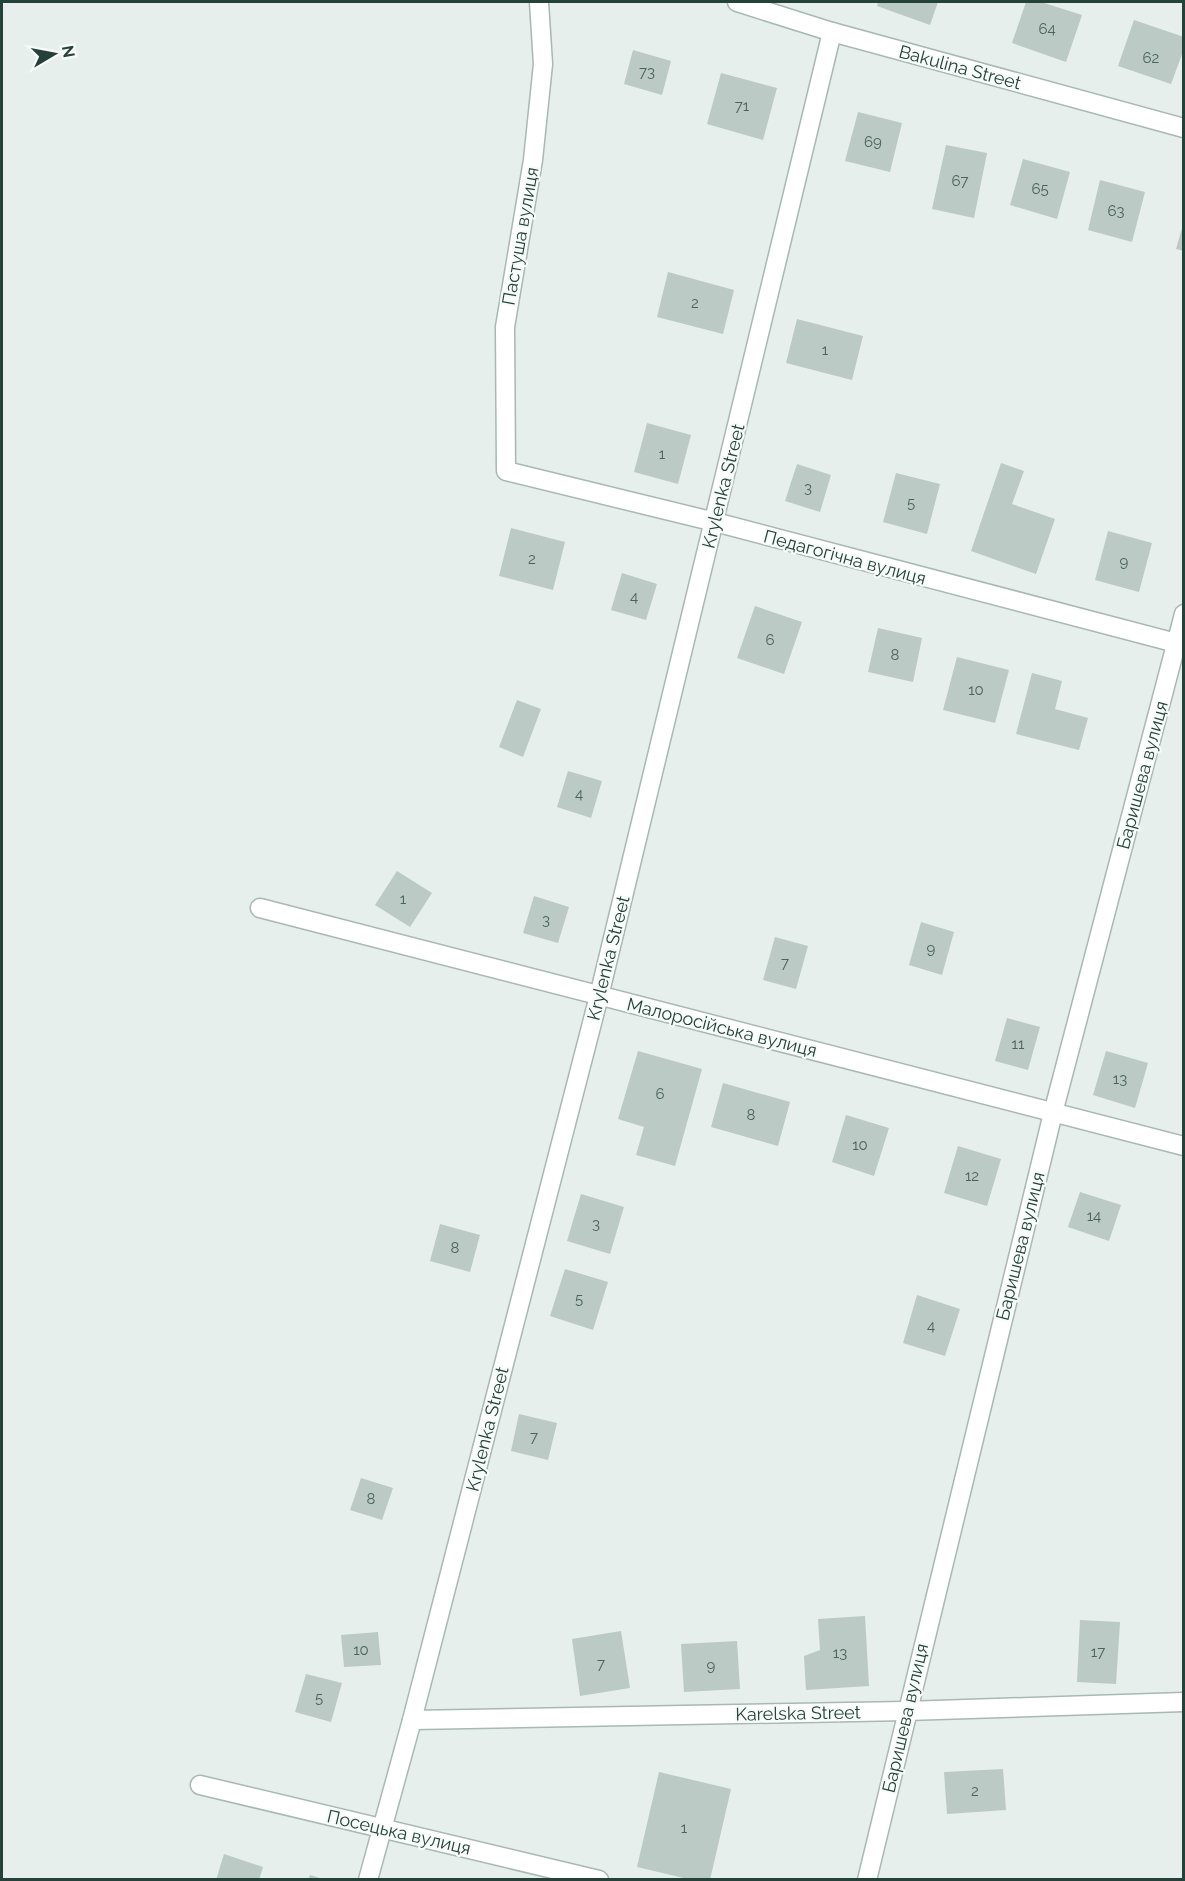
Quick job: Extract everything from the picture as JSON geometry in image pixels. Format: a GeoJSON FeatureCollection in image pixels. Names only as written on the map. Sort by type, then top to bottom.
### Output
{"type":"FeatureCollection","features":[{"type":"Feature","properties":{"kind":"street","name":"Пастуша вулиця"},"geometry":{"type":"LineString","coordinates":[[507,471],[505,327],[536,139],[543,64],[539,2]]}},
{"type":"Feature","properties":{"kind":"street","name":"Bakulina Street"},"geometry":{"type":"LineString","coordinates":[[737,2],[832,32],[1184,128]]}},
{"type":"Feature","properties":{"kind":"street","name":"Krylenka Street"},"geometry":{"type":"LineString","coordinates":[[368,1880],[412,1720],[599,996],[832,32]]}},
{"type":"Feature","properties":{"kind":"street","name":"Педагогічна вулиця"},"geometry":{"type":"LineString","coordinates":[[507,471],[715,522],[1180,644]]}},
{"type":"Feature","properties":{"kind":"street","name":"Баришева вулиця"},"geometry":{"type":"LineString","coordinates":[[867,1880],[906,1711],[1053,1113],[1180,644],[1184,614]]}},
{"type":"Feature","properties":{"kind":"street","name":"Малоросійська вулиця"},"geometry":{"type":"LineString","coordinates":[[260,908],[1184,1146]]}},
{"type":"Feature","properties":{"kind":"street","name":"Karelska Street"},"geometry":{"type":"LineString","coordinates":[[412,1720],[906,1711],[1184,1702]]}},
{"type":"Feature","properties":{"kind":"street","name":"Посецька вулиця"},"geometry":{"type":"LineString","coordinates":[[200,1785],[598,1880]]}},
{"type":"Feature","properties":{"kind":"building"},"geometry":{"type":"Polygon","coordinates":[[[878,2],[938,2],[930,25],[877,6],[878,2]]]}},
{"type":"Feature","properties":{"kind":"building"},"geometry":{"type":"Polygon","coordinates":[[[1026,2],[1041,2],[1082,15],[1066,62],[1012,43],[1026,2]]]}},
{"type":"Feature","properties":{"kind":"building"},"geometry":{"type":"Polygon","coordinates":[[[1134,20],[1184,37],[1184,49],[1171,84],[1118,66],[1134,20]]]}},
{"type":"Feature","properties":{"kind":"building"},"geometry":{"type":"Polygon","coordinates":[[[633,50],[671,61],[662,95],[624,84],[633,50]]]}},
{"type":"Feature","properties":{"kind":"building"},"geometry":{"type":"Polygon","coordinates":[[[721,73],[777,88],[763,140],[707,124],[721,73]]]}},
{"type":"Feature","properties":{"kind":"building"},"geometry":{"type":"Polygon","coordinates":[[[858,112],[902,123],[890,172],[845,161],[858,112]]]}},
{"type":"Feature","properties":{"kind":"building"},"geometry":{"type":"Polygon","coordinates":[[[946,145],[987,153],[974,218],[932,209],[946,145]]]}},
{"type":"Feature","properties":{"kind":"building"},"geometry":{"type":"Polygon","coordinates":[[[1023,159],[1070,172],[1057,219],[1010,205],[1023,159]]]}},
{"type":"Feature","properties":{"kind":"building"},"geometry":{"type":"Polygon","coordinates":[[[1100,180],[1145,192],[1132,242],[1088,230],[1100,180]]]}},
{"type":"Feature","properties":{"kind":"building"},"geometry":{"type":"Polygon","coordinates":[[[1184,225],[1184,251],[1176,249],[1184,225]]]}},
{"type":"Feature","properties":{"kind":"building"},"geometry":{"type":"Polygon","coordinates":[[[668,272],[734,290],[723,334],[657,317],[668,272]]]}},
{"type":"Feature","properties":{"kind":"building"},"geometry":{"type":"Polygon","coordinates":[[[797,319],[863,336],[852,380],[786,363],[797,319]]]}},
{"type":"Feature","properties":{"kind":"building"},"geometry":{"type":"Polygon","coordinates":[[[647,423],[691,435],[678,484],[634,472],[647,423]]]}},
{"type":"Feature","properties":{"kind":"building"},"geometry":{"type":"Polygon","coordinates":[[[1001,463],[1024,471],[1012,504],[1055,519],[1036,574],[971,551],[1001,463]]]}},
{"type":"Feature","properties":{"kind":"building"},"geometry":{"type":"Polygon","coordinates":[[[797,464],[831,475],[820,512],[785,501],[797,464]]]}},
{"type":"Feature","properties":{"kind":"building"},"geometry":{"type":"Polygon","coordinates":[[[896,473],[940,484],[927,534],[883,522],[896,473]]]}},
{"type":"Feature","properties":{"kind":"building"},"geometry":{"type":"Polygon","coordinates":[[[511,528],[565,542],[553,590],[499,576],[511,528]]]}},
{"type":"Feature","properties":{"kind":"building"},"geometry":{"type":"Polygon","coordinates":[[[1108,531],[1152,543],[1139,592],[1095,580],[1108,531]]]}},
{"type":"Feature","properties":{"kind":"building"},"geometry":{"type":"Polygon","coordinates":[[[622,573],[657,584],[646,620],[611,610],[622,573]]]}},
{"type":"Feature","properties":{"kind":"building"},"geometry":{"type":"Polygon","coordinates":[[[755,606],[802,622],[784,674],[737,658],[755,606]]]}},
{"type":"Feature","properties":{"kind":"building"},"geometry":{"type":"Polygon","coordinates":[[[878,628],[922,638],[913,682],[868,672],[878,628]]]}},
{"type":"Feature","properties":{"kind":"building"},"geometry":{"type":"Polygon","coordinates":[[[957,657],[1009,670],[995,723],[943,710],[957,657]]]}},
{"type":"Feature","properties":{"kind":"building"},"geometry":{"type":"Polygon","coordinates":[[[1032,673],[1062,681],[1055,709],[1088,718],[1079,750],[1016,734],[1032,673]]]}},
{"type":"Feature","properties":{"kind":"building"},"geometry":{"type":"Polygon","coordinates":[[[517,700],[541,709],[523,757],[499,747],[517,700]]]}},
{"type":"Feature","properties":{"kind":"building"},"geometry":{"type":"Polygon","coordinates":[[[568,771],[602,781],[591,818],[557,807],[568,771]]]}},
{"type":"Feature","properties":{"kind":"building"},"geometry":{"type":"Polygon","coordinates":[[[397,871],[432,893],[410,927],[375,905],[397,871]]]}},
{"type":"Feature","properties":{"kind":"building"},"geometry":{"type":"Polygon","coordinates":[[[534,896],[569,907],[558,943],[523,933],[534,896]]]}},
{"type":"Feature","properties":{"kind":"building"},"geometry":{"type":"Polygon","coordinates":[[[921,922],[954,932],[942,975],[909,965],[921,922]]]}},
{"type":"Feature","properties":{"kind":"building"},"geometry":{"type":"Polygon","coordinates":[[[775,937],[808,946],[796,989],[763,980],[775,937]]]}},
{"type":"Feature","properties":{"kind":"building"},"geometry":{"type":"Polygon","coordinates":[[[1007,1018],[1040,1027],[1028,1070],[995,1061],[1007,1018]]]}},
{"type":"Feature","properties":{"kind":"building"},"geometry":{"type":"Polygon","coordinates":[[[638,1051],[702,1069],[675,1166],[636,1155],[644,1127],[618,1119],[638,1051]]]}},
{"type":"Feature","properties":{"kind":"building"},"geometry":{"type":"Polygon","coordinates":[[[1106,1051],[1148,1063],[1135,1108],[1093,1095],[1106,1051]]]}},
{"type":"Feature","properties":{"kind":"building"},"geometry":{"type":"Polygon","coordinates":[[[723,1083],[790,1102],[778,1146],[711,1127],[723,1083]]]}},
{"type":"Feature","properties":{"kind":"building"},"geometry":{"type":"Polygon","coordinates":[[[846,1115],[889,1128],[874,1176],[832,1162],[846,1115]]]}},
{"type":"Feature","properties":{"kind":"building"},"geometry":{"type":"Polygon","coordinates":[[[958,1146],[1001,1159],[987,1206],[944,1193],[958,1146]]]}},
{"type":"Feature","properties":{"kind":"building"},"geometry":{"type":"Polygon","coordinates":[[[1080,1192],[1121,1205],[1109,1241],[1068,1227],[1080,1192]]]}},
{"type":"Feature","properties":{"kind":"building"},"geometry":{"type":"Polygon","coordinates":[[[581,1194],[624,1207],[610,1254],[567,1241],[581,1194]]]}},
{"type":"Feature","properties":{"kind":"building"},"geometry":{"type":"Polygon","coordinates":[[[440,1224],[480,1235],[470,1272],[430,1261],[440,1224]]]}},
{"type":"Feature","properties":{"kind":"building"},"geometry":{"type":"Polygon","coordinates":[[[565,1269],[608,1282],[593,1330],[550,1316],[565,1269]]]}},
{"type":"Feature","properties":{"kind":"building"},"geometry":{"type":"Polygon","coordinates":[[[917,1295],[960,1309],[945,1356],[903,1343],[917,1295]]]}},
{"type":"Feature","properties":{"kind":"building"},"geometry":{"type":"Polygon","coordinates":[[[519,1414],[557,1423],[548,1460],[511,1451],[519,1414]]]}},
{"type":"Feature","properties":{"kind":"building"},"geometry":{"type":"Polygon","coordinates":[[[361,1478],[393,1488],[382,1520],[350,1510],[361,1478]]]}},
{"type":"Feature","properties":{"kind":"building"},"geometry":{"type":"Polygon","coordinates":[[[865,1616],[869,1686],[806,1690],[804,1656],[820,1650],[818,1619],[865,1616]]]}},
{"type":"Feature","properties":{"kind":"building"},"geometry":{"type":"Polygon","coordinates":[[[1080,1620],[1120,1622],[1116,1684],[1077,1682],[1080,1620]]]}},
{"type":"Feature","properties":{"kind":"building"},"geometry":{"type":"Polygon","coordinates":[[[621,1631],[630,1688],[580,1696],[572,1639],[621,1631]]]}},
{"type":"Feature","properties":{"kind":"building"},"geometry":{"type":"Polygon","coordinates":[[[378,1632],[381,1665],[344,1667],[341,1635],[378,1632]]]}},
{"type":"Feature","properties":{"kind":"building"},"geometry":{"type":"Polygon","coordinates":[[[737,1641],[740,1689],[684,1692],[681,1644],[737,1641]]]}},
{"type":"Feature","properties":{"kind":"building"},"geometry":{"type":"Polygon","coordinates":[[[306,1674],[342,1683],[331,1722],[295,1712],[306,1674]]]}},
{"type":"Feature","properties":{"kind":"building"},"geometry":{"type":"Polygon","coordinates":[[[1003,1769],[1006,1810],[947,1814],[944,1772],[1003,1769]]]}},
{"type":"Feature","properties":{"kind":"building"},"geometry":{"type":"Polygon","coordinates":[[[659,1772],[731,1789],[710,1880],[692,1880],[637,1867],[659,1772]]]}},
{"type":"Feature","properties":{"kind":"building"},"geometry":{"type":"Polygon","coordinates":[[[224,1854],[263,1867],[259,1880],[216,1880],[224,1854]]]}},
{"type":"Feature","properties":{"kind":"building"},"geometry":{"type":"Polygon","coordinates":[[[310,1875],[323,1879],[323,1880],[308,1880],[310,1875]]]}}]}
